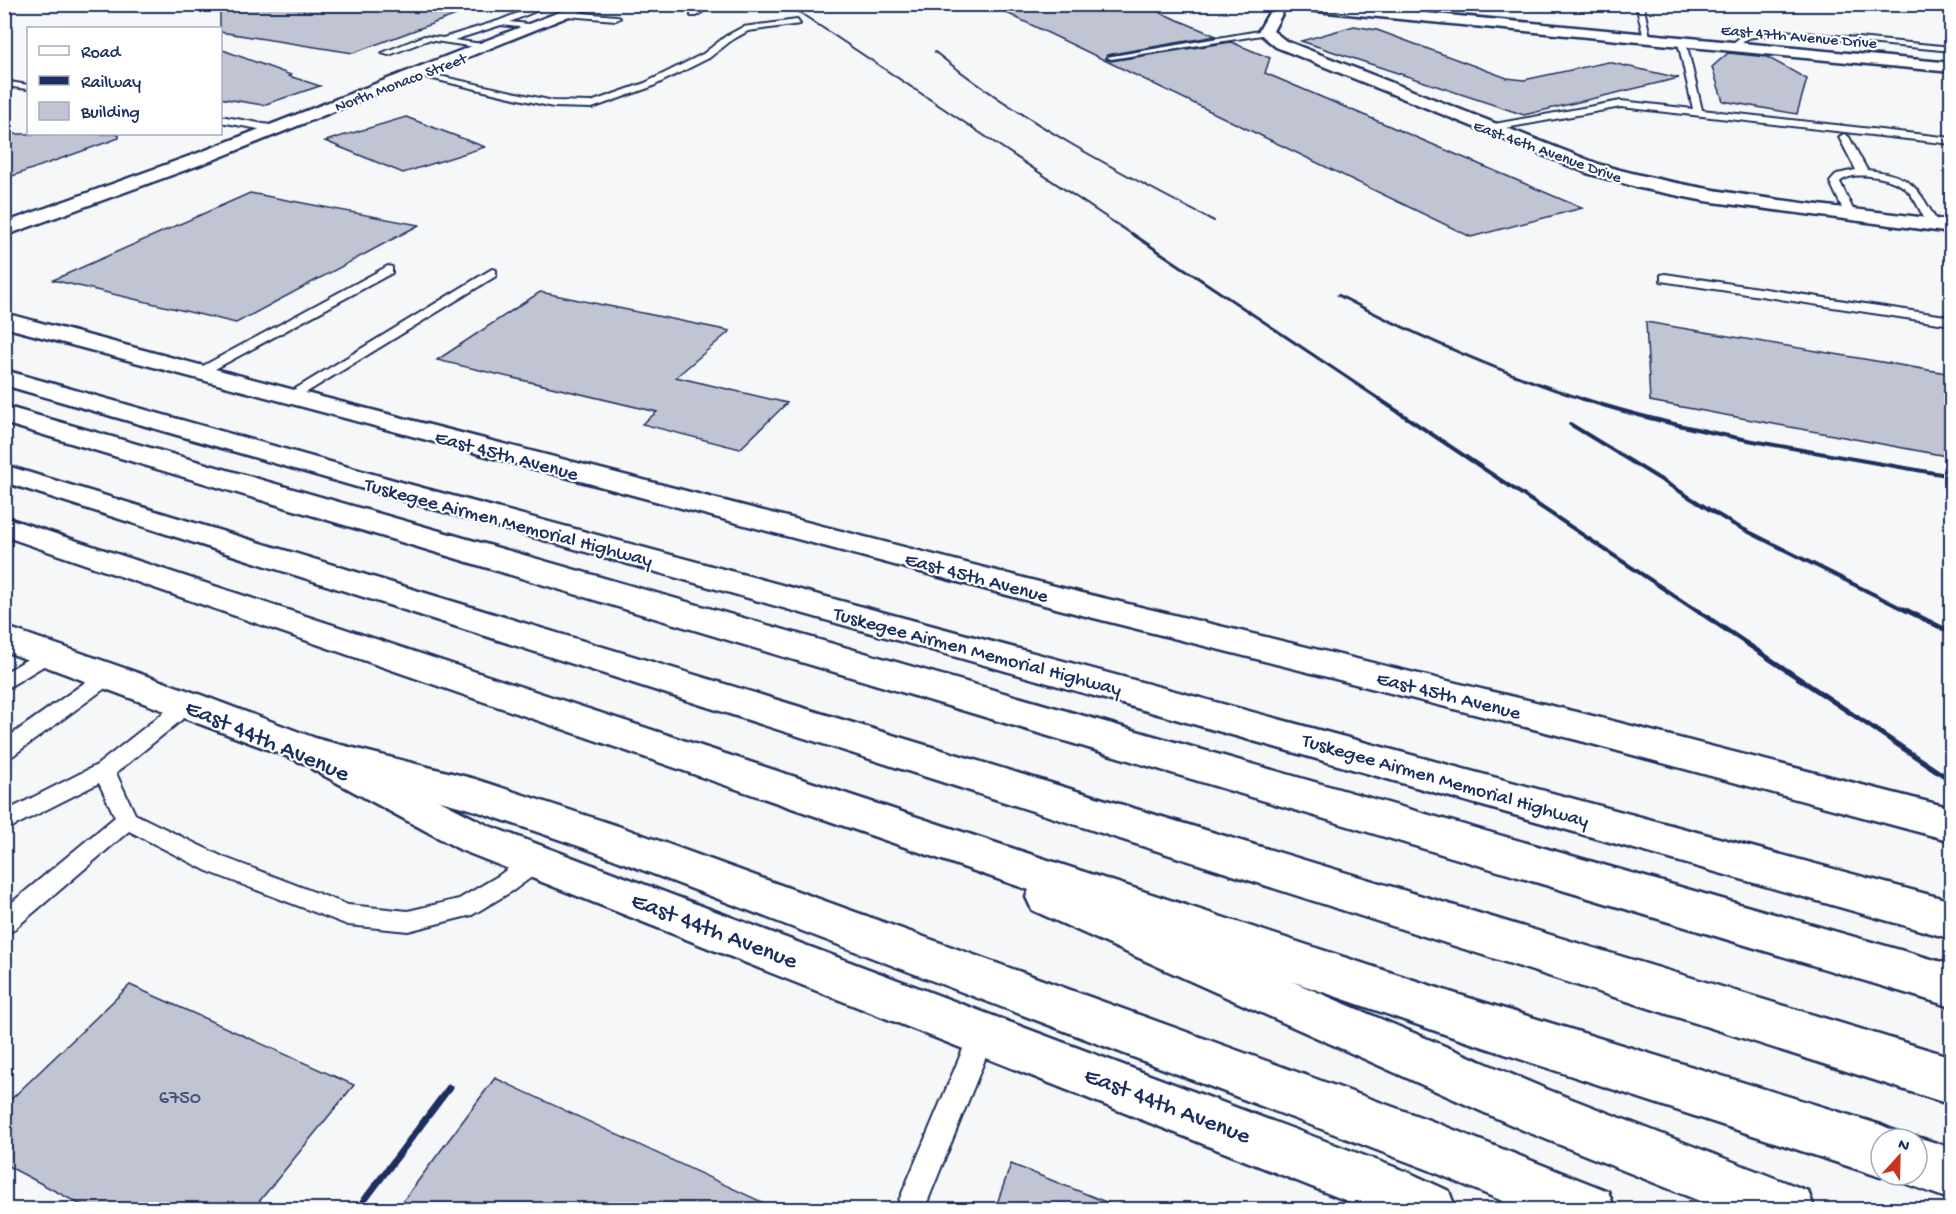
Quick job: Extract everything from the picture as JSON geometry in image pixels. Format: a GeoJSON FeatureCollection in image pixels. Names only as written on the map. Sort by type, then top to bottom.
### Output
{"type":"FeatureCollection","features":[{"type":"Feature","properties":{"kind":"main road","name":"North Monaco Street"},"geometry":{"type":"LineString","coordinates":[[4,230],[207,156],[593,4]]}},
{"type":"Feature","properties":{"kind":"main road"},"geometry":{"type":"LineString","coordinates":[[1265,32],[1281,4]]}},
{"type":"Feature","properties":{"kind":"main road","name":"East 47th Avenue Drive"},"geometry":{"type":"LineString","coordinates":[[1286,4],[1396,10],[1648,39],[1952,68]]}},
{"type":"Feature","properties":{"kind":"main road","name":"East 46th Avenue Drive"},"geometry":{"type":"LineString","coordinates":[[1265,32],[1294,50],[1594,169],[1647,184],[1705,195],[1952,227]]}},
{"type":"Feature","properties":{"kind":"main road","name":"North Monaco Street"},"geometry":{"type":"LineString","coordinates":[[4,245],[207,156]]}},
{"type":"Feature","properties":{"kind":"main road","name":"East 45th Avenue"},"geometry":{"type":"LineString","coordinates":[[4,320],[289,398],[1078,603],[1581,727],[1952,825]]}},
{"type":"Feature","properties":{"kind":"main road","name":"Tuskegee Airmen Memorial Highway"},"geometry":{"type":"LineString","coordinates":[[4,377],[398,490],[1952,920]]}},
{"type":"Feature","properties":{"kind":"main road"},"geometry":{"type":"LineString","coordinates":[[4,414],[1952,986]]}},
{"type":"Feature","properties":{"kind":"main road"},"geometry":{"type":"LineString","coordinates":[[4,473],[1952,1080]]}},
{"type":"Feature","properties":{"kind":"main road"},"geometry":{"type":"LineString","coordinates":[[4,526],[1453,1015],[1869,1147]]}},
{"type":"Feature","properties":{"kind":"main road","name":"East 44th Avenue"},"geometry":{"type":"LineString","coordinates":[[4,638],[188,704],[310,751],[475,838],[983,1032],[1400,1195],[1430,1209]]}},
{"type":"Feature","properties":{"kind":"main road"},"geometry":{"type":"LineString","coordinates":[[310,751],[475,795],[604,838],[1429,1145],[1589,1209]]}},
{"type":"Feature","properties":{"kind":"main road"},"geometry":{"type":"LineString","coordinates":[[850,810],[1530,1108],[1789,1209]]}},
{"type":"Feature","properties":{"kind":"main road"},"geometry":{"type":"LineString","coordinates":[[1929,1167],[1952,1174]]}},
{"type":"Feature","properties":{"kind":"lane"},"geometry":{"type":"LineString","coordinates":[[444,40],[549,4]]}},
{"type":"Feature","properties":{"kind":"lane"},"geometry":{"type":"LineString","coordinates":[[694,14],[703,8],[696,4]]}},
{"type":"Feature","properties":{"kind":"lane"},"geometry":{"type":"LineString","coordinates":[[1639,4],[1648,39]]}},
{"type":"Feature","properties":{"kind":"lane"},"geometry":{"type":"LineString","coordinates":[[570,14],[616,18]]}},
{"type":"Feature","properties":{"kind":"lane"},"geometry":{"type":"LineString","coordinates":[[501,22],[534,27]]}},
{"type":"Feature","properties":{"kind":"lane"},"geometry":{"type":"LineString","coordinates":[[416,74],[553,104],[592,105],[648,85],[706,56],[729,38],[746,29],[797,22]]}},
{"type":"Feature","properties":{"kind":"lane"},"geometry":{"type":"LineString","coordinates":[[1111,57],[1265,32]]}},
{"type":"Feature","properties":{"kind":"lane"},"geometry":{"type":"LineString","coordinates":[[1732,47],[1739,38],[1773,33],[1952,49]]}},
{"type":"Feature","properties":{"kind":"lane"},"geometry":{"type":"LineString","coordinates":[[386,52],[427,38],[486,47]]}},
{"type":"Feature","properties":{"kind":"lane"},"geometry":{"type":"LineString","coordinates":[[1682,42],[1698,112]]}},
{"type":"Feature","properties":{"kind":"lane"},"geometry":{"type":"LineString","coordinates":[[4,83],[27,87]]}},
{"type":"Feature","properties":{"kind":"lane"},"geometry":{"type":"LineString","coordinates":[[1489,128],[1615,105],[1698,112],[1952,141]]}},
{"type":"Feature","properties":{"kind":"lane"},"geometry":{"type":"LineString","coordinates":[[222,119],[276,129]]}},
{"type":"Feature","properties":{"kind":"lane"},"geometry":{"type":"LineString","coordinates":[[1844,136],[1863,173]]}},
{"type":"Feature","properties":{"kind":"lane"},"geometry":{"type":"LineString","coordinates":[[1850,214],[1835,182],[1844,173],[1863,173],[1892,178],[1910,186],[1933,225]]}},
{"type":"Feature","properties":{"kind":"lane"},"geometry":{"type":"LineString","coordinates":[[197,373],[388,270]]}},
{"type":"Feature","properties":{"kind":"lane"},"geometry":{"type":"LineString","coordinates":[[289,398],[492,273]]}},
{"type":"Feature","properties":{"kind":"lane"},"geometry":{"type":"LineString","coordinates":[[1665,278],[1952,321]]}},
{"type":"Feature","properties":{"kind":"lane"},"geometry":{"type":"LineString","coordinates":[[4,683],[48,654]]}},
{"type":"Feature","properties":{"kind":"lane"},"geometry":{"type":"LineString","coordinates":[[4,751],[108,676]]}},
{"type":"Feature","properties":{"kind":"lane"},"geometry":{"type":"LineString","coordinates":[[4,822],[104,771],[188,704]]}},
{"type":"Feature","properties":{"kind":"lane"},"geometry":{"type":"LineString","coordinates":[[104,771],[127,820],[215,864],[348,915],[408,921],[464,908],[506,883],[536,861]]}},
{"type":"Feature","properties":{"kind":"lane"},"geometry":{"type":"LineString","coordinates":[[4,924],[127,820]]}},
{"type":"Feature","properties":{"kind":"lane"},"geometry":{"type":"LineString","coordinates":[[909,1209],[983,1032]]}},
{"type":"Feature","properties":{"kind":"building"},"geometry":{"type":"Polygon","coordinates":[[[220,4],[474,4],[475,8],[353,53],[222,32],[222,27],[220,27],[220,4]]]}},
{"type":"Feature","properties":{"kind":"building"},"geometry":{"type":"Polygon","coordinates":[[[988,4],[1140,4],[1216,36],[1107,55],[1106,59],[1111,61],[1231,42],[1270,58],[1265,73],[1582,208],[1471,237],[988,4]]]}},
{"type":"Feature","properties":{"kind":"building"},"geometry":{"type":"Polygon","coordinates":[[[1354,26],[1377,30],[1507,78],[1524,80],[1608,62],[1679,78],[1524,115],[1301,41],[1354,26]]]}},
{"type":"Feature","properties":{"kind":"building"},"geometry":{"type":"Polygon","coordinates":[[[222,50],[320,86],[263,105],[222,98],[222,50]]]}},
{"type":"Feature","properties":{"kind":"building"},"geometry":{"type":"Polygon","coordinates":[[[1728,53],[1767,57],[1807,79],[1797,114],[1723,101],[1712,67],[1728,53]]]}},
{"type":"Feature","properties":{"kind":"building"},"geometry":{"type":"Polygon","coordinates":[[[406,117],[485,147],[403,173],[325,141],[406,117]]]}},
{"type":"Feature","properties":{"kind":"building"},"geometry":{"type":"Polygon","coordinates":[[[4,134],[119,135],[119,138],[4,179],[4,134]]]}},
{"type":"Feature","properties":{"kind":"building"},"geometry":{"type":"Polygon","coordinates":[[[250,193],[419,225],[236,323],[53,280],[250,193]]]}},
{"type":"Feature","properties":{"kind":"building"},"geometry":{"type":"Polygon","coordinates":[[[540,292],[730,331],[676,377],[787,403],[740,449],[642,424],[657,412],[437,360],[540,292]]]}},
{"type":"Feature","properties":{"kind":"building"},"geometry":{"type":"Polygon","coordinates":[[[1646,322],[1952,374],[1952,457],[1650,401],[1646,322]]]}},
{"type":"Feature","properties":{"kind":"building"},"geometry":{"type":"Polygon","coordinates":[[[130,985],[354,1085],[253,1209],[89,1209],[4,1164],[4,1106],[130,985]]]}},
{"type":"Feature","properties":{"kind":"building"},"geometry":{"type":"Polygon","coordinates":[[[495,1078],[777,1209],[397,1209],[495,1078]]]}},
{"type":"Feature","properties":{"kind":"building"},"geometry":{"type":"Polygon","coordinates":[[[1011,1164],[1121,1208],[1121,1209],[995,1209],[1011,1164]]]}},
{"type":"Feature","properties":{"kind":"railway"},"geometry":{"type":"LineString","coordinates":[[787,4],[1133,235]]}},
{"type":"Feature","properties":{"kind":"railway"},"geometry":{"type":"LineString","coordinates":[[935,52],[967,77],[1035,122],[1141,183],[1214,221]]}},
{"type":"Feature","properties":{"kind":"railway"},"geometry":{"type":"LineString","coordinates":[[1131,233],[1382,401]]}},
{"type":"Feature","properties":{"kind":"railway"},"geometry":{"type":"LineString","coordinates":[[1338,295],[1461,353],[1524,379],[1588,401]]}},
{"type":"Feature","properties":{"kind":"railway"},"geometry":{"type":"LineString","coordinates":[[1583,399],[1720,434],[1952,476]]}},
{"type":"Feature","properties":{"kind":"railway"},"geometry":{"type":"LineString","coordinates":[[1382,401],[1697,611]]}},
{"type":"Feature","properties":{"kind":"railway"},"geometry":{"type":"LineString","coordinates":[[1570,424],[1733,524],[1907,611]]}},
{"type":"Feature","properties":{"kind":"railway"},"geometry":{"type":"LineString","coordinates":[[1695,609],[1952,781]]}},
{"type":"Feature","properties":{"kind":"railway"},"geometry":{"type":"LineString","coordinates":[[1904,609],[1952,633]]}},
{"type":"Feature","properties":{"kind":"railway"},"geometry":{"type":"LineString","coordinates":[[357,1210],[449,1088]]}}]}
